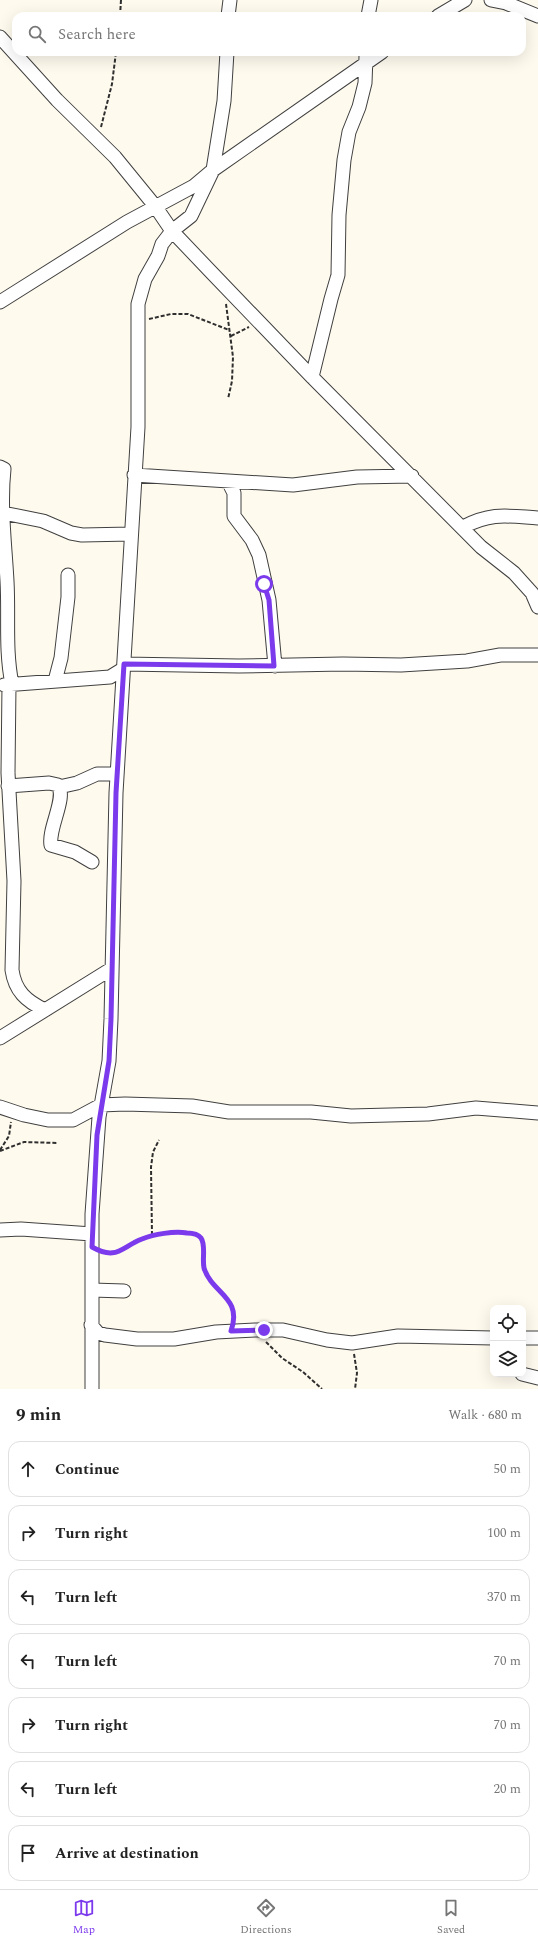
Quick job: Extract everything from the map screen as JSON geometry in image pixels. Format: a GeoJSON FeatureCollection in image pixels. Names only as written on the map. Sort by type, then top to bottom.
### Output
{"type":"FeatureCollection","features":[{"type":"Feature","properties":{"kind":"street"},"geometry":{"type":"LineString","coordinates":[[228,12],[230,0]]}},
{"type":"Feature","properties":{"kind":"street"},"geometry":{"type":"LineString","coordinates":[[369,12],[371,0]]}},
{"type":"Feature","properties":{"kind":"street"},"geometry":{"type":"LineString","coordinates":[[445,12],[465,0]]}},
{"type":"Feature","properties":{"kind":"street"},"geometry":{"type":"LineString","coordinates":[[491,0],[506,2],[538,16]]}},
{"type":"Feature","properties":{"kind":"street"},"geometry":{"type":"LineString","coordinates":[[0,37],[12,50]]}},
{"type":"Feature","properties":{"kind":"street"},"geometry":{"type":"LineString","coordinates":[[17,56],[57,100],[115,157],[155,206],[172,231],[312,377],[463,527],[481,547],[514,572],[532,593],[538,607]]}},
{"type":"Feature","properties":{"kind":"street"},"geometry":{"type":"LineString","coordinates":[[92,1389],[92,1240],[97,1135],[109,1061],[118,774],[134,475],[138,427],[138,319],[140,292],[145,279],[158,256],[162,244],[172,231],[191,216],[212,170],[224,101],[226,56]]}},
{"type":"Feature","properties":{"kind":"street"},"geometry":{"type":"LineString","coordinates":[[0,302],[127,222],[151,210],[155,206],[160,206],[194,186],[212,170],[366,57]]}},
{"type":"Feature","properties":{"kind":"street"},"geometry":{"type":"LineString","coordinates":[[312,377],[338,276],[339,215],[344,160],[349,132],[359,107],[365,83],[366,57]]}},
{"type":"Feature","properties":{"kind":"street"},"geometry":{"type":"LineString","coordinates":[[0,467],[4,469],[2,487],[4,557],[7,581],[6,785],[14,880],[12,952],[13,978],[16,988],[24,998],[45,1010]]}},
{"type":"Feature","properties":{"kind":"street"},"geometry":{"type":"LineString","coordinates":[[134,475],[293,485],[358,477],[412,476]]}},
{"type":"Feature","properties":{"kind":"street"},"geometry":{"type":"LineString","coordinates":[[228,481],[234,493],[234,516],[252,540],[260,554],[269,600],[274,666]]}},
{"type":"Feature","properties":{"kind":"street"},"geometry":{"type":"LineString","coordinates":[[3,513],[43,521],[71,533],[82,535],[131,534]]}},
{"type":"Feature","properties":{"kind":"street"},"geometry":{"type":"LineString","coordinates":[[463,527],[484,518],[494,516],[538,518]]}},
{"type":"Feature","properties":{"kind":"street"},"geometry":{"type":"LineString","coordinates":[[55,681],[61,658],[68,597],[68,575]]}},
{"type":"Feature","properties":{"kind":"street"},"geometry":{"type":"LineString","coordinates":[[7,685],[110,677],[124,666],[419,665],[467,661],[500,655],[538,655]]}},
{"type":"Feature","properties":{"kind":"street"},"geometry":{"type":"LineString","coordinates":[[6,785],[49,783],[59,786],[77,783],[97,774],[118,774]]}},
{"type":"Feature","properties":{"kind":"street"},"geometry":{"type":"LineString","coordinates":[[59,786],[61,794],[51,830],[51,845],[75,852],[92,862]]}},
{"type":"Feature","properties":{"kind":"street"},"geometry":{"type":"LineString","coordinates":[[0,1038],[112,969]]}},
{"type":"Feature","properties":{"kind":"street"},"geometry":{"type":"LineString","coordinates":[[6,1109],[48,1120],[73,1120],[102,1105],[124,1104],[192,1106],[229,1112],[311,1112],[351,1116],[428,1114],[476,1108],[538,1113]]}},
{"type":"Feature","properties":{"kind":"street"},"geometry":{"type":"LineString","coordinates":[[0,1230],[21,1229],[92,1240]]}},
{"type":"Feature","properties":{"kind":"street"},"geometry":{"type":"LineString","coordinates":[[92,1290],[124,1290]]}},
{"type":"Feature","properties":{"kind":"street"},"geometry":{"type":"LineString","coordinates":[[91,1325],[98,1332],[105,1335],[136,1339],[174,1339],[231,1331],[283,1330],[327,1340],[352,1343],[398,1336],[490,1341]]}},
{"type":"Feature","properties":{"kind":"street"},"geometry":{"type":"LineString","coordinates":[[526,1338],[538,1338]]}},
{"type":"Feature","properties":{"kind":"street"},"geometry":{"type":"LineString","coordinates":[[526,1375],[538,1378]]}},
{"type":"Feature","properties":{"kind":"path"},"geometry":{"type":"LineString","coordinates":[[120,12],[121,0]]}},
{"type":"Feature","properties":{"kind":"path"},"geometry":{"type":"LineString","coordinates":[[97,139],[108,101],[115,56]]}},
{"type":"Feature","properties":{"kind":"path"},"geometry":{"type":"LineString","coordinates":[[225,286],[234,364],[228,399]]}},
{"type":"Feature","properties":{"kind":"path"},"geometry":{"type":"LineString","coordinates":[[138,319],[148,320],[171,314],[188,314],[230,331]]}},
{"type":"Feature","properties":{"kind":"path"},"geometry":{"type":"LineString","coordinates":[[231,336],[245,330],[257,319]]}},
{"type":"Feature","properties":{"kind":"path"},"geometry":{"type":"LineString","coordinates":[[0,1151],[9,1136],[6,1109]]}},
{"type":"Feature","properties":{"kind":"path"},"geometry":{"type":"LineString","coordinates":[[152,1236],[151,1167],[153,1152],[158,1140]]}},
{"type":"Feature","properties":{"kind":"path"},"geometry":{"type":"LineString","coordinates":[[0,1151],[24,1142],[58,1143]]}},
{"type":"Feature","properties":{"kind":"path"},"geometry":{"type":"LineString","coordinates":[[92,1240],[102,1252],[112,1254],[125,1249],[142,1239],[152,1236],[187,1232],[198,1235],[201,1238],[204,1268],[213,1284],[226,1297],[233,1311],[234,1322],[231,1331]]}},
{"type":"Feature","properties":{"kind":"path"},"geometry":{"type":"LineString","coordinates":[[251,1330],[282,1358],[303,1372],[322,1389]]}},
{"type":"Feature","properties":{"kind":"path"},"geometry":{"type":"LineString","coordinates":[[352,1343],[356,1373],[355,1389]]}},
{"type":"Feature","properties":{"kind":"route"},"geometry":{"type":"LineString","coordinates":[[264,584],[269,600],[274,666],[181,666],[124,664],[116,793],[115,882],[109,1061],[99,1117],[92,1214],[92,1247],[107,1254],[117,1253],[125,1249],[130,1244],[154,1235],[180,1232],[198,1235],[201,1238],[204,1268],[208,1277],[226,1297],[231,1305],[234,1315],[234,1322],[231,1331],[264,1330]]}}]}
